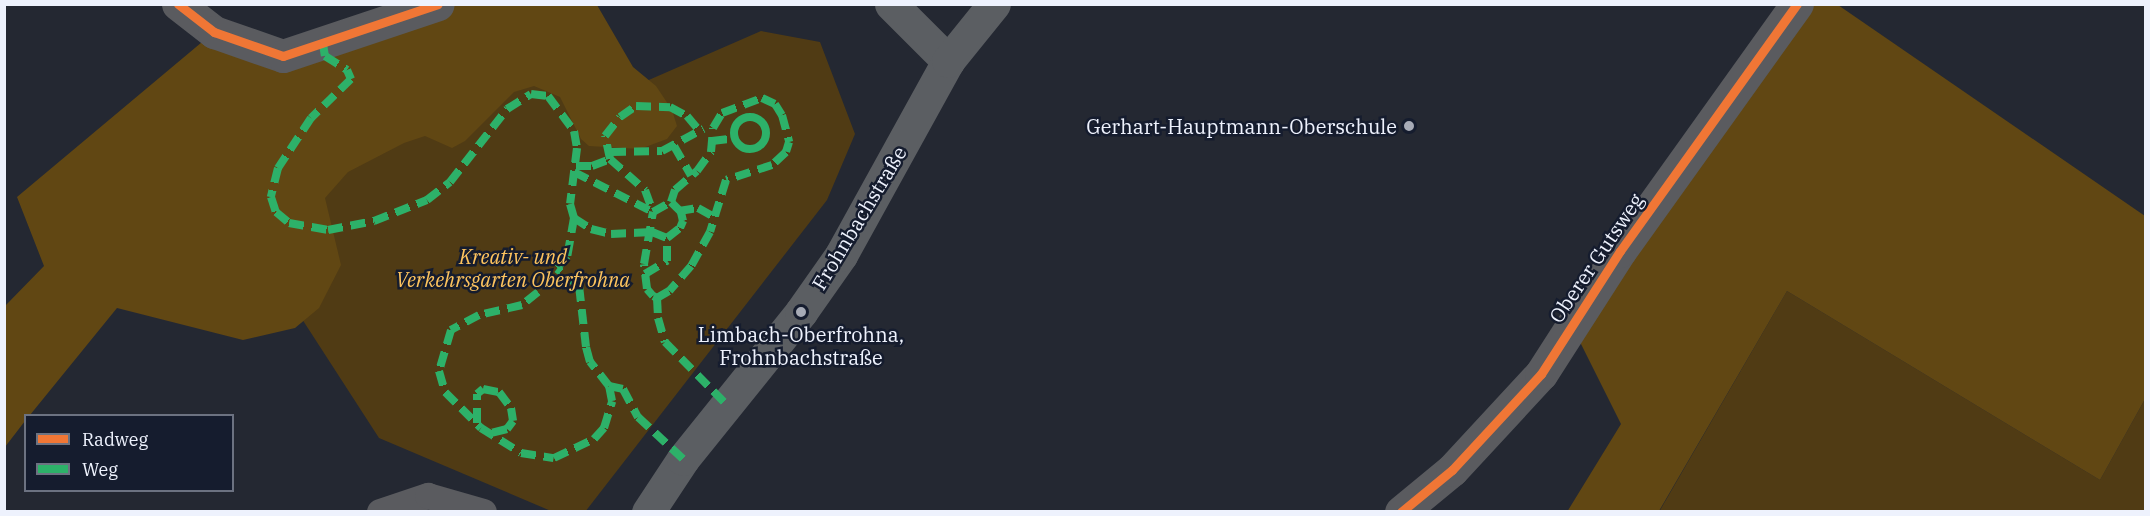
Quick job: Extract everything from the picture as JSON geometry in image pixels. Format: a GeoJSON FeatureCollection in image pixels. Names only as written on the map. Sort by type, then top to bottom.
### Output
{"type":"FeatureCollection","features":[{"type":"Feature","properties":{"kind":"main road"},"geometry":{"type":"LineString","coordinates":[[891,4],[948,61]]}},
{"type":"Feature","properties":{"kind":"main road","name":"Frohnbachstraße"},"geometry":{"type":"LineString","coordinates":[[648,512],[689,451],[801,312],[841,255],[948,61],[994,4]]}},
{"type":"Feature","properties":{"kind":"street"},"geometry":{"type":"LineString","coordinates":[[178,4],[214,32],[283,56],[438,4]]}},
{"type":"Feature","properties":{"kind":"street","name":"Oberer Gutsweg"},"geometry":{"type":"LineString","coordinates":[[1401,512],[1452,470],[1541,374],[1620,251],[1797,4]]}},
{"type":"Feature","properties":{"kind":"lane"},"geometry":{"type":"LineString","coordinates":[[380,512],[428,496],[484,512]]}},
{"type":"Feature","properties":{"kind":"green space","name":"Kreativ- und Verkehrsgarten Oberfrohna"},"geometry":{"type":"Polygon","coordinates":[[[473,17],[619,93],[761,31],[820,42],[855,134],[827,200],[585,512],[551,511],[379,438],[247,234],[473,17]]]}},
{"type":"Feature","properties":{"kind":"green space"},"geometry":{"type":"Polygon","coordinates":[[[1787,291],[2100,480],[2145,399],[2145,511],[1659,512],[1787,291]]]}},
{"type":"Feature","properties":{"kind":"shaded area"},"geometry":{"type":"Polygon","coordinates":[[[438,5],[597,5],[633,67],[656,86],[672,110],[677,126],[667,139],[640,149],[589,146],[581,139],[560,97],[534,86],[514,92],[465,141],[452,148],[425,136],[404,143],[348,172],[325,198],[341,265],[319,308],[295,328],[243,340],[117,308],[31,414],[24,414],[24,422],[5,447],[5,306],[44,266],[17,197],[214,32],[283,56],[438,5]]]}},
{"type":"Feature","properties":{"kind":"shaded area"},"geometry":{"type":"Polygon","coordinates":[[[1797,5],[1838,5],[2145,216],[2145,399],[2100,480],[1787,291],[1659,511],[1567,512],[1621,424],[1572,326],[1797,5]]]}},
{"type":"Feature","properties":{"kind":"marked path"},"geometry":{"type":"LineString","coordinates":[[323,44],[325,56],[347,70],[351,79],[311,118],[278,168],[271,197],[276,212],[289,223],[328,230],[374,221],[427,200],[450,182],[507,109],[531,94],[548,96],[574,131],[577,148],[570,204],[574,218],[567,256],[538,292],[522,305],[479,315],[451,330],[439,371],[445,392],[481,428],[521,453],[554,458],[594,439],[604,428],[612,401],[609,386],[590,362],[586,347],[579,286],[557,269]]}},
{"type":"Feature","properties":{"kind":"marked path"},"geometry":{"type":"LineString","coordinates":[[762,98],[775,104],[782,115],[789,142],[786,152],[772,165],[726,180],[710,232],[691,266],[669,291],[657,298],[653,296],[647,289],[644,264],[653,212],[671,202],[675,190],[697,171],[711,152],[713,128],[722,113],[762,98]]}},
{"type":"Feature","properties":{"kind":"marked path"},"geometry":{"type":"LineString","coordinates":[[610,159],[605,136],[620,117],[636,106],[670,107],[687,116],[698,129]]}},
{"type":"Feature","properties":{"kind":"marked path"},"geometry":{"type":"LineString","coordinates":[[750,117],[761,122],[766,133],[761,144],[750,149],[739,144],[734,133],[739,122],[750,117]]}},
{"type":"Feature","properties":{"kind":"marked path"},"geometry":{"type":"LineString","coordinates":[[611,152],[662,151],[703,129]]}},
{"type":"Feature","properties":{"kind":"marked path"},"geometry":{"type":"LineString","coordinates":[[712,141],[735,138]]}},
{"type":"Feature","properties":{"kind":"marked path"},"geometry":{"type":"LineString","coordinates":[[674,146],[691,176]]}},
{"type":"Feature","properties":{"kind":"marked path"},"geometry":{"type":"LineString","coordinates":[[576,166],[592,166],[610,159],[645,190],[653,212]]}},
{"type":"Feature","properties":{"kind":"marked path"},"geometry":{"type":"LineString","coordinates":[[574,172],[653,212]]}},
{"type":"Feature","properties":{"kind":"marked path"},"geometry":{"type":"LineString","coordinates":[[574,218],[591,229],[611,234],[652,232],[667,238],[680,228],[683,221],[681,212],[671,202]]}},
{"type":"Feature","properties":{"kind":"marked path"},"geometry":{"type":"LineString","coordinates":[[679,211],[698,208],[716,218]]}},
{"type":"Feature","properties":{"kind":"marked path"},"geometry":{"type":"LineString","coordinates":[[645,274],[667,261],[667,238]]}},
{"type":"Feature","properties":{"kind":"marked path"},"geometry":{"type":"LineString","coordinates":[[657,298],[658,318],[665,342],[726,404]]}},
{"type":"Feature","properties":{"kind":"marked path"},"geometry":{"type":"LineString","coordinates":[[609,386],[623,389],[638,417],[683,459]]}},
{"type":"Feature","properties":{"kind":"marked path"},"geometry":{"type":"LineString","coordinates":[[477,423],[477,394],[483,389],[499,392],[511,408],[513,421],[507,429],[491,433]]}},
{"type":"Feature","properties":{"kind":"cycle path"},"geometry":{"type":"LineString","coordinates":[[178,4],[214,32],[283,56],[438,4]]}},
{"type":"Feature","properties":{"kind":"cycle path"},"geometry":{"type":"LineString","coordinates":[[1401,512],[1452,470],[1541,374],[1620,251],[1797,4]]}},
{"type":"Feature","properties":{"kind":"place","name":"Gerhart-Hauptmann-Oberschule"},"geometry":{"type":"Point","coordinates":[1409,126]}},
{"type":"Feature","properties":{"kind":"place","name":"Limbach-Oberfrohna, Frohnbachstraße"},"geometry":{"type":"Point","coordinates":[801,312]}}]}
